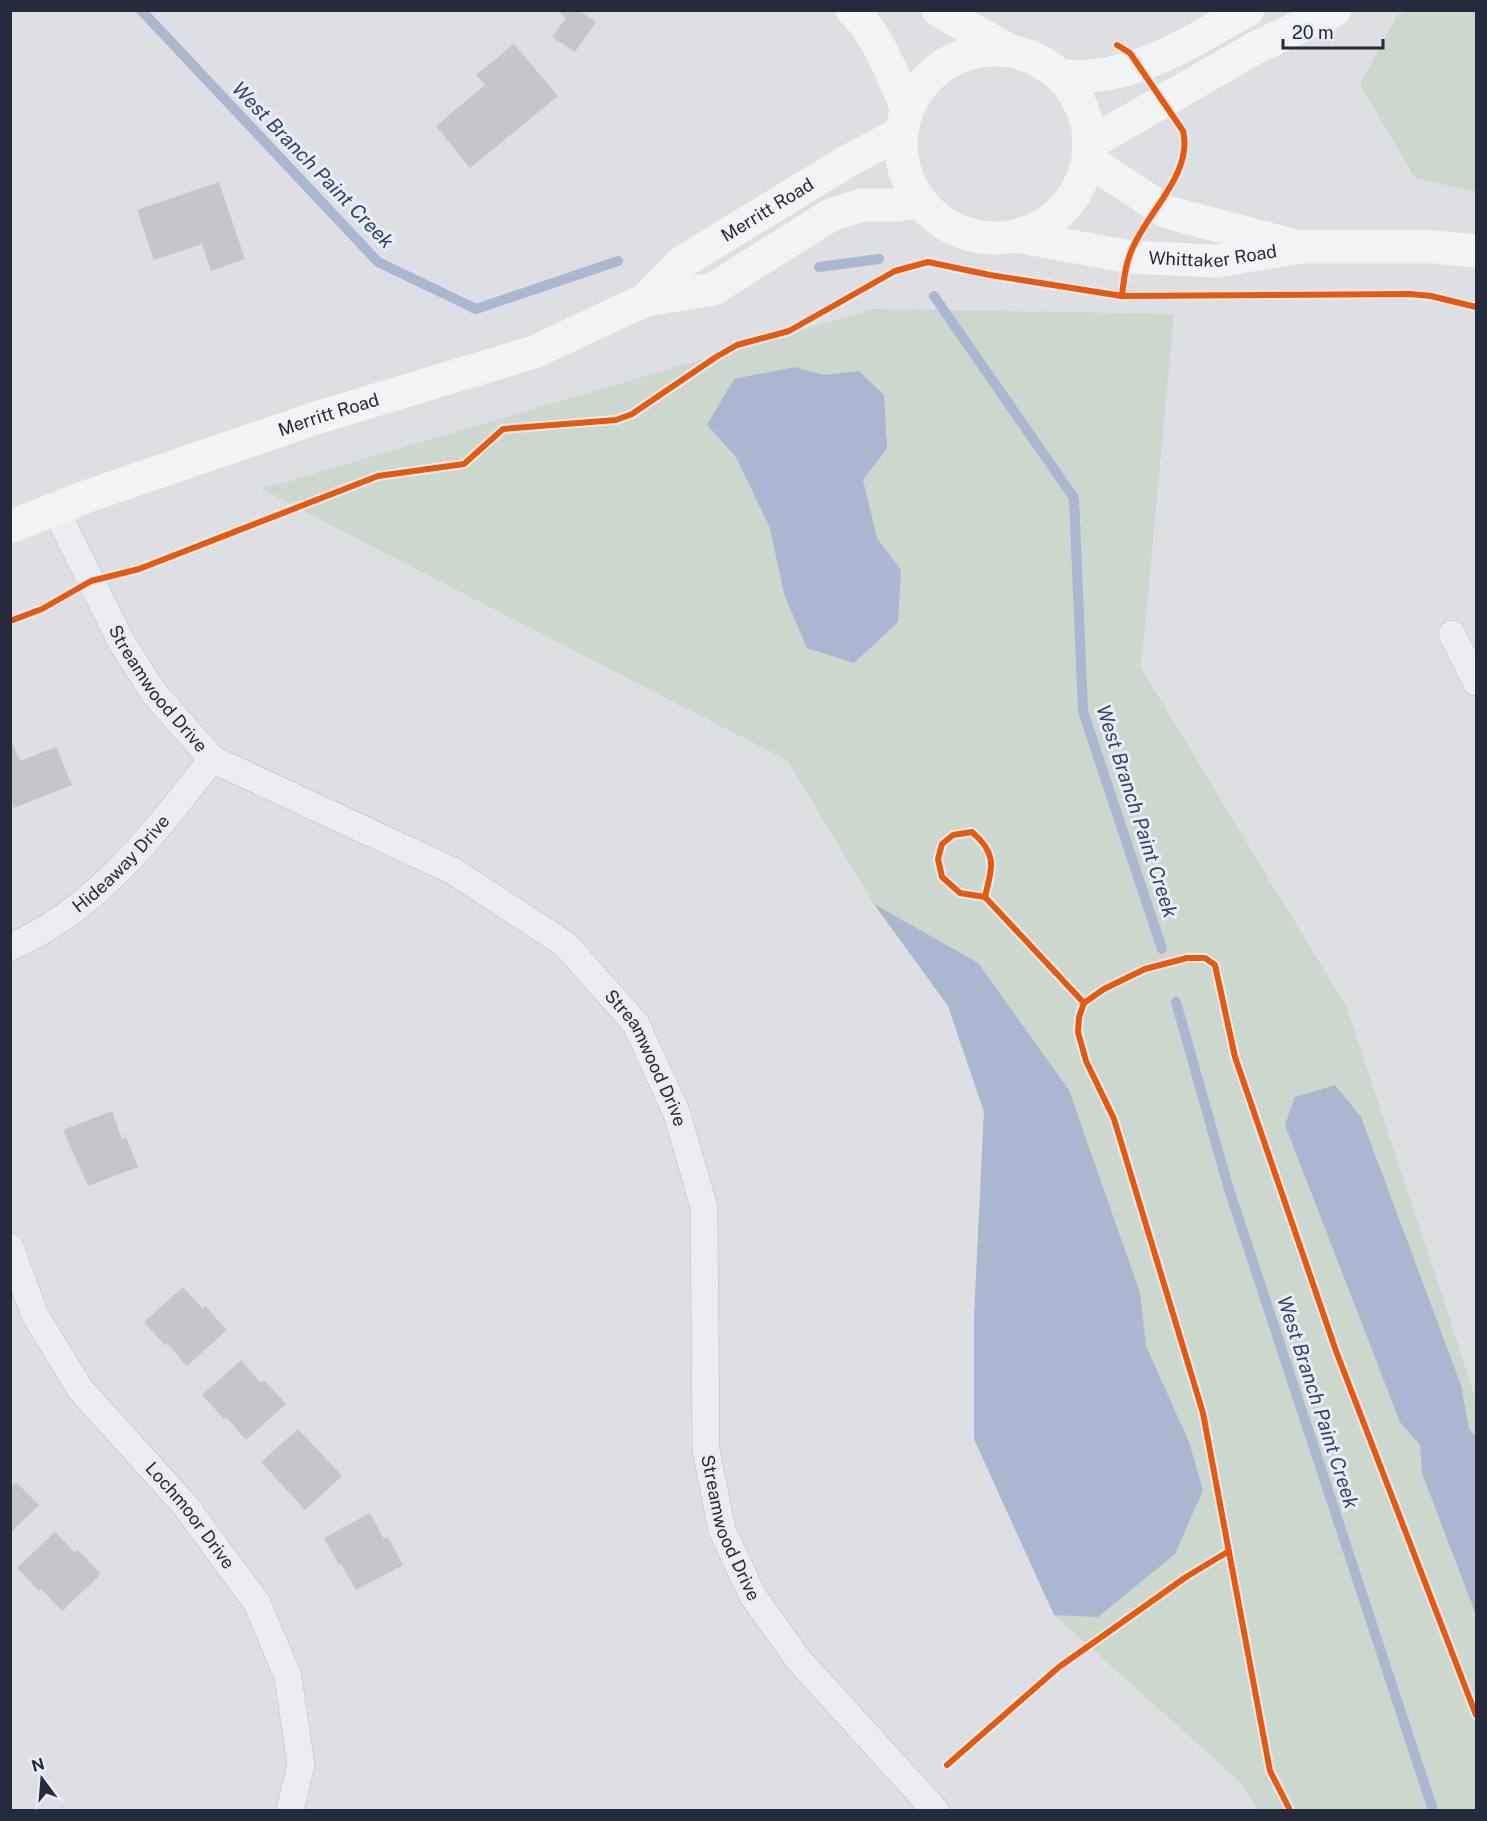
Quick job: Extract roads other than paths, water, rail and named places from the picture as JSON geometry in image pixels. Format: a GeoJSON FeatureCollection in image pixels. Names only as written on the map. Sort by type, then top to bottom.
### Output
{"type":"FeatureCollection","features":[{"type":"Feature","properties":{"kind":"street"},"geometry":{"type":"LineString","coordinates":[[852,10],[879,47],[892,73],[904,122]]}},
{"type":"Feature","properties":{"kind":"street"},"geometry":{"type":"LineString","coordinates":[[938,10],[1010,51],[1037,59],[1059,75],[1076,95],[1086,118],[1089,152],[1080,186],[1064,208],[1042,225],[1017,236],[990,238],[964,233],[940,221],[920,202],[908,181],[901,158],[904,122],[919,87],[938,69],[960,57],[985,50],[1010,51]]}},
{"type":"Feature","properties":{"kind":"street"},"geometry":{"type":"LineString","coordinates":[[1059,75],[1101,76],[1139,67],[1248,10]]}},
{"type":"Feature","properties":{"kind":"street"},"geometry":{"type":"LineString","coordinates":[[1089,152],[1255,48],[1335,10]]}},
{"type":"Feature","properties":{"kind":"street","name":"Merritt Road"},"geometry":{"type":"LineString","coordinates":[[645,300],[681,263],[846,162],[904,122]]}},
{"type":"Feature","properties":{"kind":"street","name":"Whittaker Road"},"geometry":{"type":"LineString","coordinates":[[1089,152],[1167,212],[1301,247]]}},
{"type":"Feature","properties":{"kind":"street","name":"Merritt Road"},"geometry":{"type":"LineString","coordinates":[[10,527],[55,509],[316,418],[534,352],[645,300],[713,289],[831,215],[862,205],[900,205],[920,202]]}},
{"type":"Feature","properties":{"kind":"street","name":"Whittaker Road"},"geometry":{"type":"LineString","coordinates":[[1017,236],[1129,257],[1216,261],[1301,247],[1433,247],[1476,251]]}},
{"type":"Feature","properties":{"kind":"street","name":"Streamwood Drive"},"geometry":{"type":"LineString","coordinates":[[55,509],[122,643],[154,693],[212,759],[453,871],[565,944],[636,1024],[677,1114],[704,1207],[706,1450],[722,1530],[753,1596],[798,1659],[920,1806]]}},
{"type":"Feature","properties":{"kind":"street"},"geometry":{"type":"LineString","coordinates":[[1452,634],[1476,682]]}},
{"type":"Feature","properties":{"kind":"street","name":"Hideaway Drive"},"geometry":{"type":"LineString","coordinates":[[10,947],[59,920],[96,891],[139,849],[212,759]]}},
{"type":"Feature","properties":{"kind":"street","name":"Lochmoor Drive"},"geometry":{"type":"LineString","coordinates":[[10,1247],[35,1315],[80,1389],[184,1504],[257,1604],[288,1677],[301,1764],[290,1810]]}},
{"type":"Feature","properties":{"kind":"water"},"geometry":{"type":"Polygon","coordinates":[[[795,367],[824,375],[859,371],[884,395],[887,448],[863,480],[877,538],[901,570],[898,622],[854,663],[807,648],[784,594],[770,528],[736,457],[707,425],[734,379],[795,367]]]}},
{"type":"Feature","properties":{"kind":"water"},"geometry":{"type":"Polygon","coordinates":[[[874,904],[978,963],[1069,1090],[1140,1293],[1146,1346],[1189,1442],[1203,1490],[1175,1554],[1098,1617],[1054,1615],[974,1439],[974,1317],[984,1112],[948,1006],[874,904]]]}},
{"type":"Feature","properties":{"kind":"water"},"geometry":{"type":"Polygon","coordinates":[[[1335,1085],[1361,1117],[1461,1385],[1469,1429],[1476,1437],[1476,1615],[1422,1473],[1420,1445],[1400,1422],[1285,1125],[1295,1097],[1335,1085]]]}},
{"type":"Feature","properties":{"kind":"waterway","name":"West Branch Paint Creek"},"geometry":{"type":"LineString","coordinates":[[141,10],[378,262],[476,309],[618,261]]}},
{"type":"Feature","properties":{"kind":"waterway","name":"West Branch Paint Creek"},"geometry":{"type":"LineString","coordinates":[[819,267],[879,259]]}},
{"type":"Feature","properties":{"kind":"waterway","name":"West Branch Paint Creek"},"geometry":{"type":"LineString","coordinates":[[934,296],[1074,498],[1083,711],[1162,949]]}},
{"type":"Feature","properties":{"kind":"waterway","name":"West Branch Paint Creek"},"geometry":{"type":"LineString","coordinates":[[1176,1002],[1228,1186],[1433,1810]]}}]}
